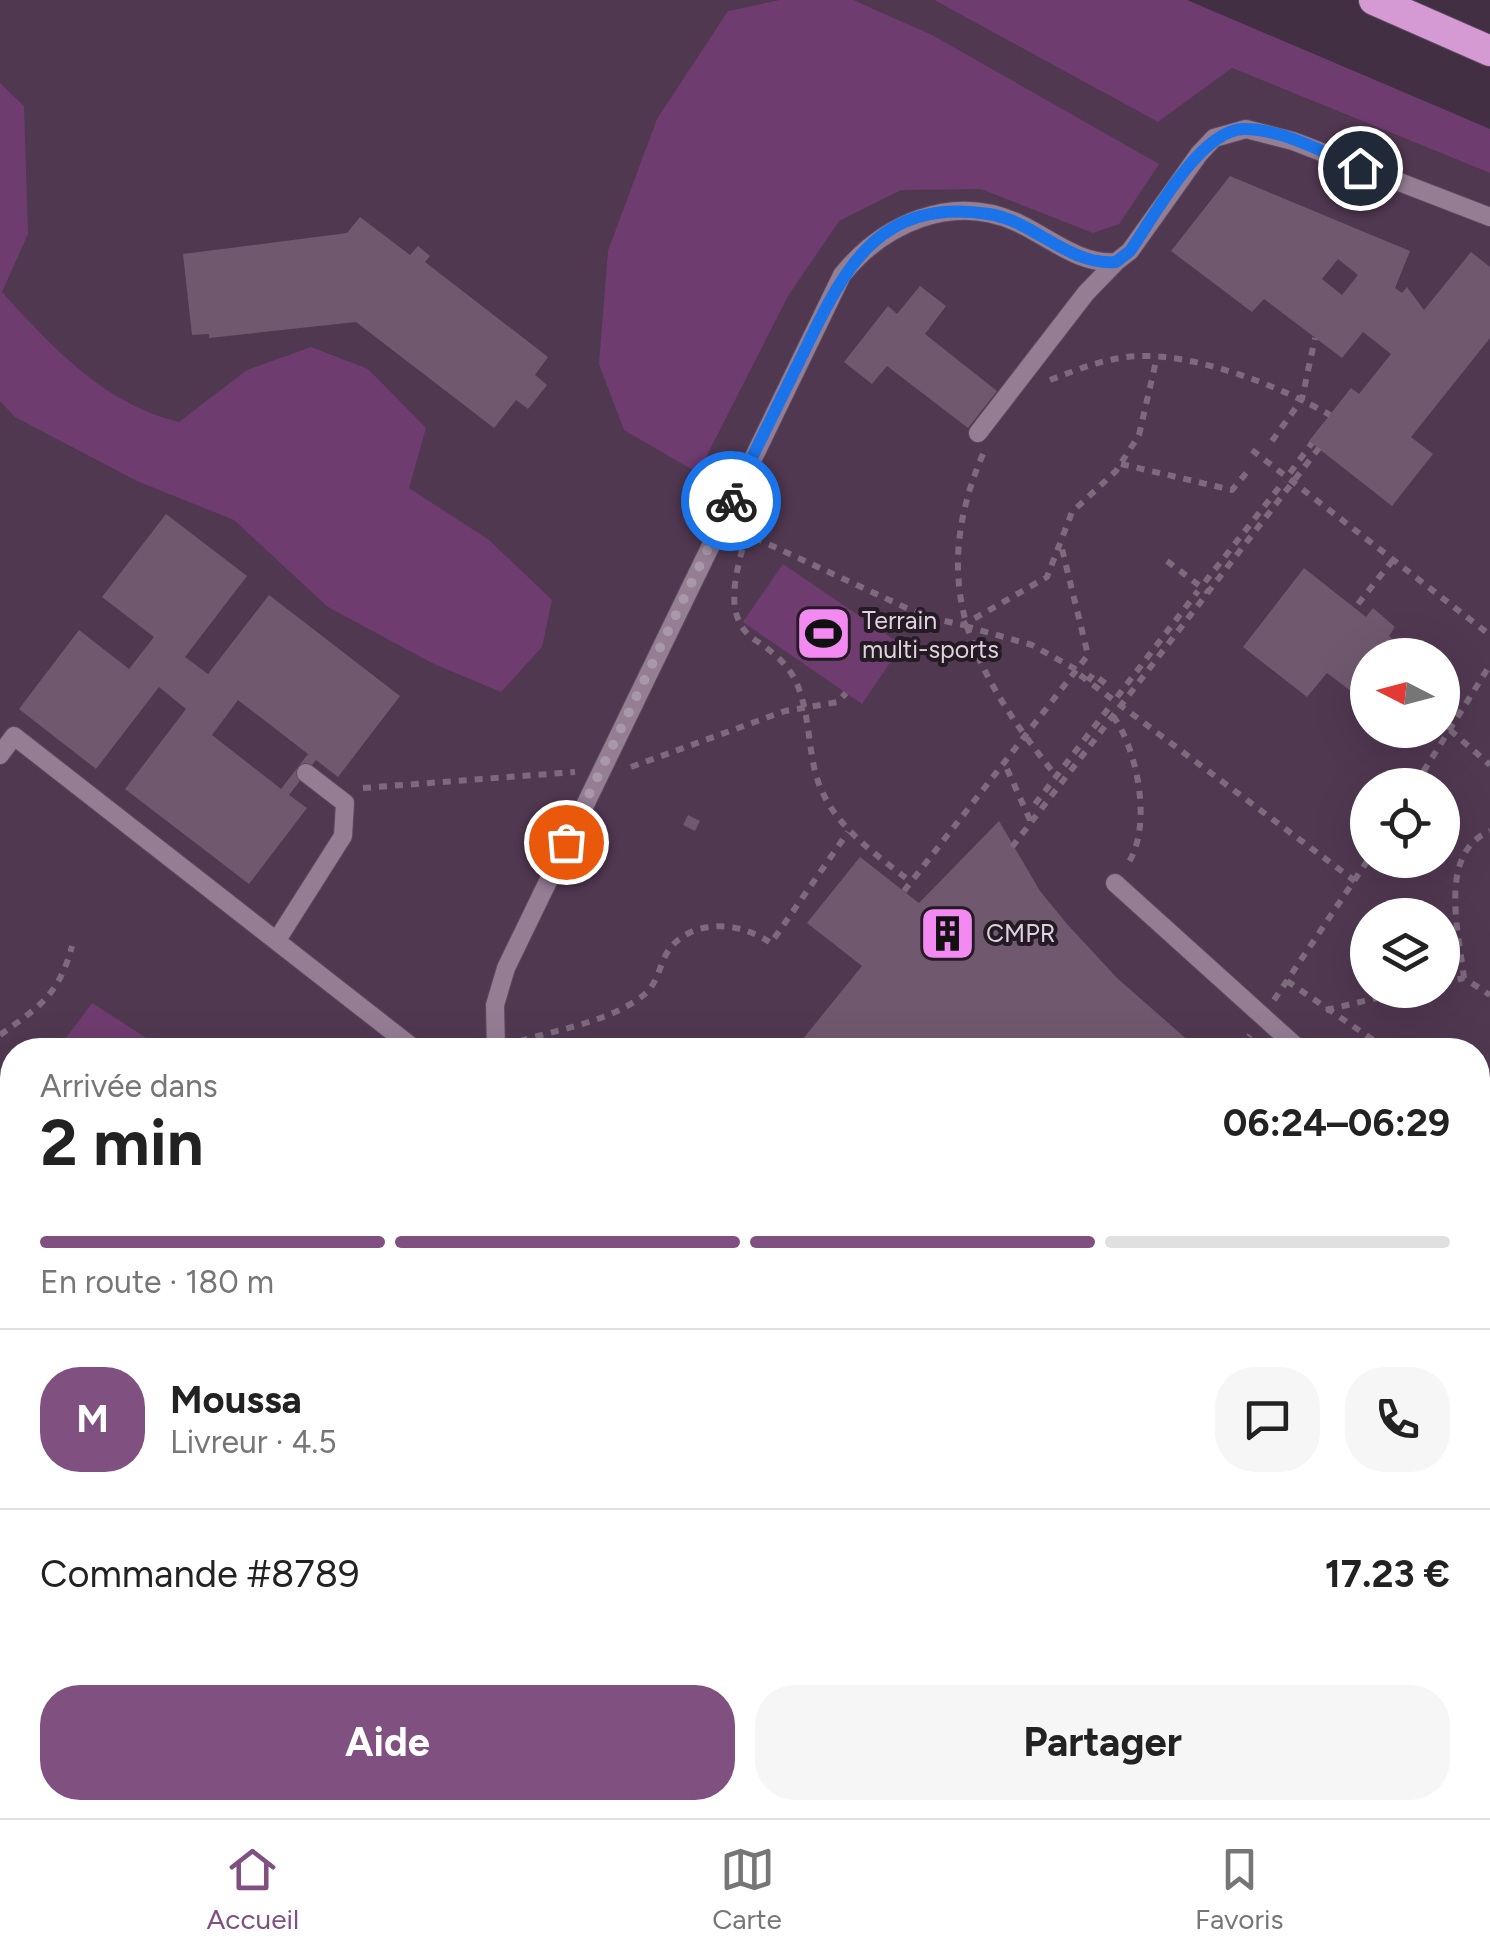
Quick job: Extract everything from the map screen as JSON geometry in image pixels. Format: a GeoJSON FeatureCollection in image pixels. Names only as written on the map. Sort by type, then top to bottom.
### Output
{"type":"FeatureCollection","features":[{"type":"Feature","properties":{"kind":"highway"},"geometry":{"type":"LineString","coordinates":[[1374,0],[1490,51]]}},
{"type":"Feature","properties":{"kind":"lane"},"geometry":{"type":"LineString","coordinates":[[984,437],[1086,293],[1130,251],[1214,138],[1246,129],[1294,141],[1490,217]]}},
{"type":"Feature","properties":{"kind":"lane"},"geometry":{"type":"LineString","coordinates":[[496,1038],[495,1005],[506,968],[842,274],[876,239],[926,216],[975,212],[1014,221],[1085,258],[1116,262]]}},
{"type":"Feature","properties":{"kind":"lane"},"geometry":{"type":"LineString","coordinates":[[0,755],[14,736],[401,1038]]}},
{"type":"Feature","properties":{"kind":"lane"},"geometry":{"type":"LineString","coordinates":[[277,940],[343,836],[345,804],[306,773]]}},
{"type":"Feature","properties":{"kind":"lane"},"geometry":{"type":"LineString","coordinates":[[1115,883],[1285,1038]]}},
{"type":"Feature","properties":{"kind":"path"},"geometry":{"type":"LineString","coordinates":[[1272,441],[1302,399],[1315,338]]}},
{"type":"Feature","properties":{"kind":"path"},"geometry":{"type":"LineString","coordinates":[[963,625],[1047,576],[1072,512],[1121,464],[1139,434],[1157,357]]}},
{"type":"Feature","properties":{"kind":"path"},"geometry":{"type":"LineString","coordinates":[[1034,390],[1049,380],[1111,360],[1157,357],[1229,374],[1302,399],[1330,415]]}},
{"type":"Feature","properties":{"kind":"path"},"geometry":{"type":"LineString","coordinates":[[984,437],[956,540],[963,625],[984,672],[1024,736],[1056,776]]}},
{"type":"Feature","properties":{"kind":"path"},"geometry":{"type":"LineString","coordinates":[[1205,582],[1315,446],[1290,472]]}},
{"type":"Feature","properties":{"kind":"path"},"geometry":{"type":"LineString","coordinates":[[1252,450],[1490,635]]}},
{"type":"Feature","properties":{"kind":"path"},"geometry":{"type":"LineString","coordinates":[[1121,464],[1232,490],[1248,471]]}},
{"type":"Feature","properties":{"kind":"path"},"geometry":{"type":"LineString","coordinates":[[1012,847],[1112,715],[1115,696],[1208,592],[1288,481]]}},
{"type":"Feature","properties":{"kind":"path"},"geometry":{"type":"LineString","coordinates":[[720,522],[926,617],[1032,645],[1115,696]]}},
{"type":"Feature","properties":{"kind":"path"},"geometry":{"type":"LineString","coordinates":[[746,534],[733,613],[750,636],[782,662],[796,682],[816,777],[848,832],[911,882]]}},
{"type":"Feature","properties":{"kind":"path"},"geometry":{"type":"LineString","coordinates":[[904,891],[1078,673],[1088,655],[1061,547]]}},
{"type":"Feature","properties":{"kind":"path"},"geometry":{"type":"LineString","coordinates":[[1358,604],[1393,560]]}},
{"type":"Feature","properties":{"kind":"path"},"geometry":{"type":"LineString","coordinates":[[1167,561],[1208,592]]}},
{"type":"Feature","properties":{"kind":"path"},"geometry":{"type":"LineString","coordinates":[[1034,804],[1198,591]]}},
{"type":"Feature","properties":{"kind":"path"},"geometry":{"type":"LineString","coordinates":[[1460,714],[1490,665]]}},
{"type":"Feature","properties":{"kind":"path"},"geometry":{"type":"LineString","coordinates":[[1088,682],[1093,674],[1115,696],[1354,881]]}},
{"type":"Feature","properties":{"kind":"path"},"geometry":{"type":"LineString","coordinates":[[345,804],[355,790],[385,784],[506,781],[604,764],[640,767],[729,730],[804,706],[838,702],[846,693]]}},
{"type":"Feature","properties":{"kind":"path"},"geometry":{"type":"LineString","coordinates":[[1112,715],[1136,774],[1139,801],[1134,856],[1115,883]]}},
{"type":"Feature","properties":{"kind":"path"},"geometry":{"type":"LineString","coordinates":[[1460,739],[1490,765]]}},
{"type":"Feature","properties":{"kind":"path"},"geometry":{"type":"LineString","coordinates":[[1007,769],[1031,822]]}},
{"type":"Feature","properties":{"kind":"path"},"geometry":{"type":"LineString","coordinates":[[1464,978],[1458,926],[1460,861],[1474,840],[1490,831]]}},
{"type":"Feature","properties":{"kind":"path"},"geometry":{"type":"LineString","coordinates":[[529,1038],[629,1004],[648,993],[669,949],[706,927],[753,930],[771,943],[848,832]]}},
{"type":"Feature","properties":{"kind":"path"},"geometry":{"type":"LineString","coordinates":[[1248,1038],[1356,878]]}},
{"type":"Feature","properties":{"kind":"path"},"geometry":{"type":"LineString","coordinates":[[0,1034],[49,1000],[72,946]]}},
{"type":"Feature","properties":{"kind":"path"},"geometry":{"type":"LineString","coordinates":[[1460,979],[1490,995]]}},
{"type":"Feature","properties":{"kind":"path"},"geometry":{"type":"LineString","coordinates":[[1287,981],[1369,1038]]}},
{"type":"Feature","properties":{"kind":"path"},"geometry":{"type":"LineString","coordinates":[[1326,1010],[1350,1004]]}},
{"type":"Feature","properties":{"kind":"shaded area"},"geometry":{"type":"Polygon","coordinates":[[[0,0],[934,0],[1158,122],[1232,68],[1490,173],[1490,1038],[0,1038],[0,0]]]}},
{"type":"Feature","properties":{"kind":"shaded area"},"geometry":{"type":"Polygon","coordinates":[[[780,0],[853,0],[932,35],[1159,164],[1119,224],[1093,233],[981,189],[901,190],[839,221],[788,296],[698,473],[624,430],[599,364],[608,251],[657,119],[728,11],[780,0]]]}},
{"type":"Feature","properties":{"kind":"shaded area"},"geometry":{"type":"Polygon","coordinates":[[[934,0],[1187,0],[1490,129],[1490,173],[1232,68],[1158,122],[934,0]]]}},
{"type":"Feature","properties":{"kind":"shaded area"},"geometry":{"type":"Polygon","coordinates":[[[0,83],[24,106],[28,234],[2,292],[40,333],[103,388],[152,414],[179,422],[247,370],[311,347],[368,369],[426,428],[409,488],[489,540],[552,600],[542,647],[501,692],[432,663],[328,607],[234,520],[137,481],[15,417],[0,401],[0,83]]]}},
{"type":"Feature","properties":{"kind":"shaded area","name":"Terrain multi-sports"},"geometry":{"type":"Polygon","coordinates":[[[783,564],[902,645],[862,704],[743,622],[783,564]]]}},
{"type":"Feature","properties":{"kind":"shaded area"},"geometry":{"type":"Polygon","coordinates":[[[92,1003],[146,1038],[66,1038],[92,1003]]]}},
{"type":"Feature","properties":{"kind":"building"},"geometry":{"type":"Polygon","coordinates":[[[1230,176],[1410,251],[1395,288],[1402,293],[1407,287],[1424,310],[1471,252],[1490,267],[1490,338],[1411,437],[1433,454],[1392,506],[1309,441],[1351,388],[1359,394],[1391,354],[1363,332],[1342,358],[1264,299],[1252,312],[1171,251],[1230,176]],[[1338,259],[1322,279],[1342,295],[1358,275],[1338,259]]]}},
{"type":"Feature","properties":{"kind":"building"},"geometry":{"type":"Polygon","coordinates":[[[360,217],[410,255],[418,246],[430,256],[425,262],[548,357],[535,375],[547,385],[528,409],[516,400],[494,428],[356,322],[209,338],[209,334],[192,335],[183,254],[347,233],[360,217]]]}},
{"type":"Feature","properties":{"kind":"building"},"geometry":{"type":"Polygon","coordinates":[[[920,286],[946,306],[925,334],[997,391],[968,428],[887,366],[872,384],[844,362],[888,306],[897,314],[920,286]]]}},
{"type":"Feature","properties":{"kind":"building"},"geometry":{"type":"Polygon","coordinates":[[[166,514],[247,576],[185,657],[208,674],[269,595],[400,696],[338,777],[316,760],[289,795],[307,808],[249,884],[125,789],[186,709],[159,687],[96,769],[19,709],[79,630],[129,669],[154,637],[102,597],[166,514]],[[238,700],[212,735],[281,789],[308,754],[238,700]]]}},
{"type":"Feature","properties":{"kind":"building"},"geometry":{"type":"Polygon","coordinates":[[[1304,568],[1366,617],[1373,608],[1395,627],[1391,638],[1350,638],[1350,690],[1327,673],[1307,697],[1243,647],[1304,568]]]}},
{"type":"Feature","properties":{"kind":"building"},"geometry":{"type":"Polygon","coordinates":[[[688,815],[700,821],[695,831],[683,825],[688,815]]]}},
{"type":"Feature","properties":{"kind":"building","name":"CMPR"},"geometry":{"type":"Polygon","coordinates":[[[999,821],[1040,891],[1067,924],[1117,978],[1185,1038],[804,1038],[862,966],[807,923],[860,857],[919,903],[999,821]]]}},
{"type":"Feature","properties":{"kind":"way so far"},"geometry":{"type":"LineString","coordinates":[[566,842],[731,501]]}},
{"type":"Feature","properties":{"kind":"place","name":"Terrain multi-sports"},"geometry":{"type":"Point","coordinates":[823,634]}},
{"type":"Feature","properties":{"kind":"place","name":"CMPR"},"geometry":{"type":"Point","coordinates":[947,933]}},
{"type":"Feature","properties":{"kind":"route"},"geometry":{"type":"LineString","coordinates":[[731,501],[842,274],[858,254],[900,225],[952,212],[996,215],[1085,258],[1116,262],[1130,251],[1199,154],[1214,138],[1231,131],[1246,129],[1294,141],[1360,168]]}}]}
